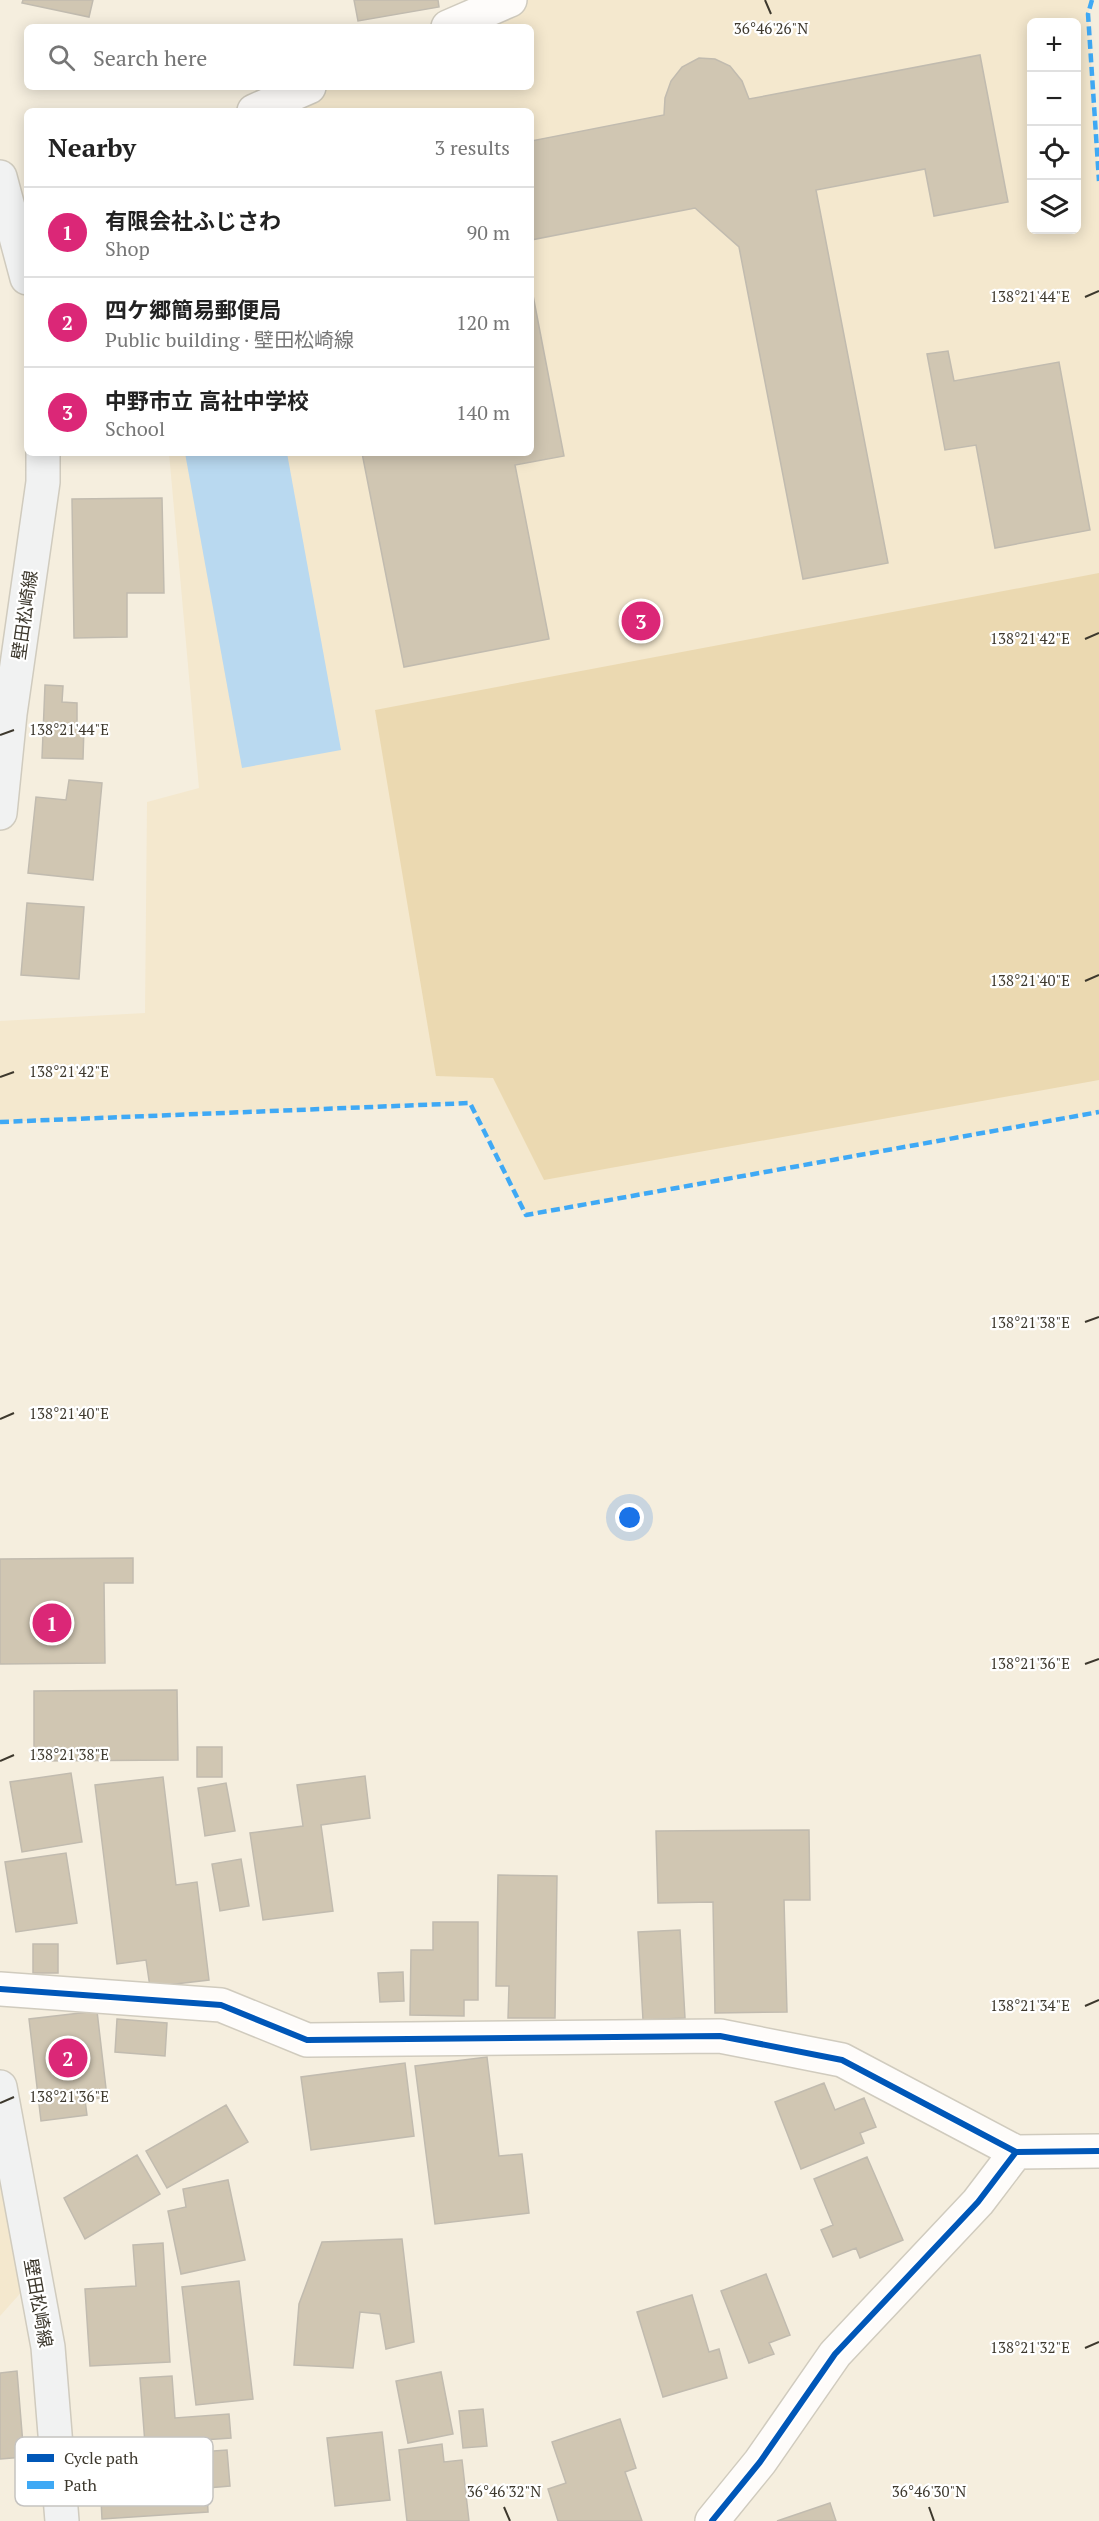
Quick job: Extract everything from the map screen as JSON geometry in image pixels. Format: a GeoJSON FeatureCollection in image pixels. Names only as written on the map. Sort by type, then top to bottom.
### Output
{"type":"FeatureCollection","features":[{"type":"Feature","properties":{"kind":"main road"},"geometry":{"type":"LineString","coordinates":[[0,177],[24,267]]}},
{"type":"Feature","properties":{"kind":"main road","name":"壁田松崎線"},"geometry":{"type":"LineString","coordinates":[[0,813],[10,714],[44,482],[43,456]]}},
{"type":"Feature","properties":{"kind":"main road","name":"壁田松崎線"},"geometry":{"type":"LineString","coordinates":[[0,2086],[48,2347],[55,2437]]}},
{"type":"Feature","properties":{"kind":"main road","name":"壁田松崎線"},"geometry":{"type":"LineString","coordinates":[[61,2506],[62,2521]]}},
{"type":"Feature","properties":{"kind":"street"},"geometry":{"type":"LineString","coordinates":[[455,24],[510,0]]}},
{"type":"Feature","properties":{"kind":"street"},"geometry":{"type":"LineString","coordinates":[[261,108],[302,90]]}},
{"type":"Feature","properties":{"kind":"street"},"geometry":{"type":"LineString","coordinates":[[0,1989],[221,2005],[306,2040],[720,2036],[842,2060],[1016,2152],[1099,2151]]}},
{"type":"Feature","properties":{"kind":"street"},"geometry":{"type":"LineString","coordinates":[[712,2521],[760,2462],[835,2354],[978,2202],[1016,2152]]}},
{"type":"Feature","properties":{"kind":"shaded area"},"geometry":{"type":"Polygon","coordinates":[[[510,0],[1092,0],[1088,14],[1099,181],[1099,1112],[526,1215],[470,1103],[0,1122],[0,1021],[145,1013],[147,802],[199,788],[169,456],[534,456],[534,108],[261,108],[302,90],[534,90],[534,24],[455,24],[510,0]]]}},
{"type":"Feature","properties":{"kind":"shaded area"},"geometry":{"type":"Polygon","coordinates":[[[1099,573],[1099,1080],[544,1180],[493,1078],[436,1076],[375,710],[1099,573]]]}},
{"type":"Feature","properties":{"kind":"shaded area"},"geometry":{"type":"Polygon","coordinates":[[[0,2177],[35,2277],[0,2316],[0,2177]]]}},
{"type":"Feature","properties":{"kind":"water"},"geometry":{"type":"Polygon","coordinates":[[[186,456],[288,456],[341,750],[242,768],[186,456]]]}},
{"type":"Feature","properties":{"kind":"building"},"geometry":{"type":"Polygon","coordinates":[[[23,0],[93,0],[89,17],[22,3],[23,0]]]}},
{"type":"Feature","properties":{"kind":"building"},"geometry":{"type":"Polygon","coordinates":[[[354,0],[438,0],[439,7],[358,21],[354,0]]]}},
{"type":"Feature","properties":{"kind":"building"},"geometry":{"type":"Polygon","coordinates":[[[980,55],[1008,202],[934,216],[925,169],[816,190],[888,563],[803,579],[739,247],[695,208],[534,239],[534,140],[664,115],[665,98],[671,81],[682,67],[699,58],[715,59],[730,66],[742,81],[749,99],[980,55]]]}},
{"type":"Feature","properties":{"kind":"building"},"geometry":{"type":"Polygon","coordinates":[[[534,301],[564,456],[515,465],[549,639],[404,667],[363,456],[534,456],[534,301]]]}},
{"type":"Feature","properties":{"kind":"building"},"geometry":{"type":"Polygon","coordinates":[[[948,351],[954,381],[1059,362],[1090,530],[995,548],[976,445],[945,450],[927,354],[948,351]]]}},
{"type":"Feature","properties":{"kind":"building"},"geometry":{"type":"Polygon","coordinates":[[[162,498],[164,593],[127,593],[127,637],[74,638],[72,499],[162,498]]]}},
{"type":"Feature","properties":{"kind":"building"},"geometry":{"type":"Polygon","coordinates":[[[45,685],[63,686],[62,702],[77,703],[77,727],[84,727],[83,759],[42,758],[45,685]]]}},
{"type":"Feature","properties":{"kind":"building"},"geometry":{"type":"Polygon","coordinates":[[[69,780],[102,783],[93,880],[28,873],[36,797],[66,800],[69,780]]]}},
{"type":"Feature","properties":{"kind":"building"},"geometry":{"type":"Polygon","coordinates":[[[27,903],[84,907],[79,979],[21,975],[27,903]]]}},
{"type":"Feature","properties":{"kind":"building"},"geometry":{"type":"Polygon","coordinates":[[[133,1558],[133,1583],[104,1583],[105,1663],[0,1664],[0,1559],[133,1558]]]}},
{"type":"Feature","properties":{"kind":"building"},"geometry":{"type":"Polygon","coordinates":[[[177,1690],[178,1760],[34,1761],[34,1691],[177,1690]]]}},
{"type":"Feature","properties":{"kind":"building"},"geometry":{"type":"Polygon","coordinates":[[[197,1747],[222,1747],[222,1777],[197,1777],[197,1747]]]}},
{"type":"Feature","properties":{"kind":"building"},"geometry":{"type":"Polygon","coordinates":[[[71,1773],[82,1842],[22,1852],[10,1782],[71,1773]]]}},
{"type":"Feature","properties":{"kind":"building"},"geometry":{"type":"Polygon","coordinates":[[[365,1776],[370,1818],[321,1825],[333,1911],[263,1920],[250,1833],[303,1826],[297,1785],[365,1776]]]}},
{"type":"Feature","properties":{"kind":"building"},"geometry":{"type":"Polygon","coordinates":[[[163,1777],[176,1885],[197,1882],[209,1980],[150,1987],[146,1960],[117,1964],[95,1785],[163,1777]]]}},
{"type":"Feature","properties":{"kind":"building"},"geometry":{"type":"Polygon","coordinates":[[[226,1783],[235,1831],[205,1836],[198,1788],[226,1783]]]}},
{"type":"Feature","properties":{"kind":"building"},"geometry":{"type":"Polygon","coordinates":[[[809,1830],[810,1900],[784,1900],[787,2012],[715,2013],[713,1902],[658,1903],[656,1831],[809,1830]]]}},
{"type":"Feature","properties":{"kind":"building"},"geometry":{"type":"Polygon","coordinates":[[[66,1853],[77,1923],[16,1932],[5,1862],[66,1853]]]}},
{"type":"Feature","properties":{"kind":"building"},"geometry":{"type":"Polygon","coordinates":[[[241,1859],[249,1906],[220,1911],[212,1864],[241,1859]]]}},
{"type":"Feature","properties":{"kind":"building"},"geometry":{"type":"Polygon","coordinates":[[[498,1875],[557,1876],[555,2018],[508,2018],[509,1986],[496,1986],[498,1875]]]}},
{"type":"Feature","properties":{"kind":"building"},"geometry":{"type":"Polygon","coordinates":[[[433,1922],[478,1922],[478,2000],[464,2000],[464,2016],[410,2015],[411,1950],[433,1950],[433,1922]]]}},
{"type":"Feature","properties":{"kind":"building"},"geometry":{"type":"Polygon","coordinates":[[[680,1930],[685,2018],[643,2020],[638,1932],[680,1930]]]}},
{"type":"Feature","properties":{"kind":"building"},"geometry":{"type":"Polygon","coordinates":[[[33,1944],[58,1944],[58,1973],[33,1973],[33,1944]]]}},
{"type":"Feature","properties":{"kind":"building"},"geometry":{"type":"Polygon","coordinates":[[[403,1972],[404,2001],[380,2002],[378,1973],[403,1972]]]}},
{"type":"Feature","properties":{"kind":"building"},"geometry":{"type":"Polygon","coordinates":[[[97,2011],[107,2097],[85,2100],[87,2115],[41,2121],[29,2019],[97,2011]]]}},
{"type":"Feature","properties":{"kind":"building"},"geometry":{"type":"Polygon","coordinates":[[[117,2019],[167,2023],[165,2056],[115,2052],[117,2019]]]}},
{"type":"Feature","properties":{"kind":"building"},"geometry":{"type":"Polygon","coordinates":[[[487,2057],[499,2156],[522,2154],[529,2213],[435,2224],[415,2066],[487,2057]]]}},
{"type":"Feature","properties":{"kind":"building"},"geometry":{"type":"Polygon","coordinates":[[[405,2063],[414,2136],[311,2150],[301,2077],[405,2063]]]}},
{"type":"Feature","properties":{"kind":"building"},"geometry":{"type":"Polygon","coordinates":[[[824,2083],[835,2110],[864,2098],[876,2127],[860,2133],[864,2143],[801,2169],[775,2102],[824,2083]]]}},
{"type":"Feature","properties":{"kind":"building"},"geometry":{"type":"Polygon","coordinates":[[[226,2105],[248,2142],[167,2188],[146,2151],[226,2105]]]}},
{"type":"Feature","properties":{"kind":"building"},"geometry":{"type":"Polygon","coordinates":[[[137,2155],[160,2194],[85,2239],[64,2198],[137,2155]]]}},
{"type":"Feature","properties":{"kind":"building"},"geometry":{"type":"Polygon","coordinates":[[[867,2157],[903,2240],[860,2258],[856,2248],[833,2257],[821,2230],[833,2225],[814,2179],[867,2157]]]}},
{"type":"Feature","properties":{"kind":"building"},"geometry":{"type":"Polygon","coordinates":[[[228,2180],[245,2260],[181,2274],[168,2211],[186,2207],[183,2189],[228,2180]]]}},
{"type":"Feature","properties":{"kind":"building"},"geometry":{"type":"Polygon","coordinates":[[[402,2239],[414,2342],[386,2349],[380,2314],[360,2312],[353,2368],[294,2365],[299,2304],[322,2242],[402,2239]]]}},
{"type":"Feature","properties":{"kind":"building"},"geometry":{"type":"Polygon","coordinates":[[[163,2243],[170,2362],[90,2366],[85,2289],[136,2286],[133,2245],[163,2243]]]}},
{"type":"Feature","properties":{"kind":"building"},"geometry":{"type":"Polygon","coordinates":[[[766,2274],[790,2335],[769,2343],[774,2354],[749,2363],[721,2291],[766,2274]]]}},
{"type":"Feature","properties":{"kind":"building"},"geometry":{"type":"Polygon","coordinates":[[[239,2281],[253,2399],[196,2405],[182,2287],[239,2281]]]}},
{"type":"Feature","properties":{"kind":"building"},"geometry":{"type":"Polygon","coordinates":[[[692,2295],[709,2352],[719,2349],[727,2378],[663,2397],[637,2312],[692,2295]]]}},
{"type":"Feature","properties":{"kind":"building"},"geometry":{"type":"Polygon","coordinates":[[[17,2371],[22,2437],[15,2437],[15,2458],[0,2459],[0,2373],[17,2371]]]}},
{"type":"Feature","properties":{"kind":"building"},"geometry":{"type":"Polygon","coordinates":[[[441,2372],[453,2434],[408,2443],[396,2381],[441,2372]]]}},
{"type":"Feature","properties":{"kind":"building"},"geometry":{"type":"Polygon","coordinates":[[[172,2376],[175,2418],[229,2414],[231,2438],[144,2437],[140,2378],[172,2376]]]}},
{"type":"Feature","properties":{"kind":"building"},"geometry":{"type":"Polygon","coordinates":[[[483,2409],[487,2446],[463,2448],[459,2411],[483,2409]]]}},
{"type":"Feature","properties":{"kind":"building"},"geometry":{"type":"Polygon","coordinates":[[[620,2419],[636,2468],[625,2472],[642,2521],[558,2521],[548,2489],[566,2483],[552,2442],[620,2419]]]}},
{"type":"Feature","properties":{"kind":"building"},"geometry":{"type":"Polygon","coordinates":[[[382,2432],[390,2500],[335,2506],[327,2438],[382,2432]]]}},
{"type":"Feature","properties":{"kind":"building"},"geometry":{"type":"Polygon","coordinates":[[[442,2444],[444,2462],[462,2460],[469,2521],[407,2521],[399,2450],[442,2444]]]}},
{"type":"Feature","properties":{"kind":"building"},"geometry":{"type":"Polygon","coordinates":[[[227,2450],[230,2486],[213,2487],[213,2451],[227,2450]]]}},
{"type":"Feature","properties":{"kind":"building"},"geometry":{"type":"Polygon","coordinates":[[[830,2503],[836,2521],[777,2521],[830,2503]]]}},
{"type":"Feature","properties":{"kind":"building"},"geometry":{"type":"Polygon","coordinates":[[[101,2506],[208,2506],[208,2512],[102,2519],[101,2506]]]}},
{"type":"Feature","properties":{"kind":"marked path"},"geometry":{"type":"LineString","coordinates":[[1092,0],[1088,14],[1099,181]]}},
{"type":"Feature","properties":{"kind":"marked path"},"geometry":{"type":"LineString","coordinates":[[0,1122],[470,1103],[526,1215],[1099,1112]]}},
{"type":"Feature","properties":{"kind":"cycle path"},"geometry":{"type":"LineString","coordinates":[[0,1989],[221,2005],[307,2040],[720,2036],[842,2060],[1016,2152],[1099,2151]]}},
{"type":"Feature","properties":{"kind":"cycle path"},"geometry":{"type":"LineString","coordinates":[[712,2521],[760,2462],[835,2354],[978,2202],[1016,2152]]}},
{"type":"Feature","properties":{"kind":"place","name":"中野市立 高社中学校"},"geometry":{"type":"Point","coordinates":[641,621]}},
{"type":"Feature","properties":{"kind":"place","name":"有限会社ふじさわ"},"geometry":{"type":"Point","coordinates":[52,1623]}},
{"type":"Feature","properties":{"kind":"place","name":"四ケ郷簡易郵便局"},"geometry":{"type":"Point","coordinates":[68,2058]}}]}
